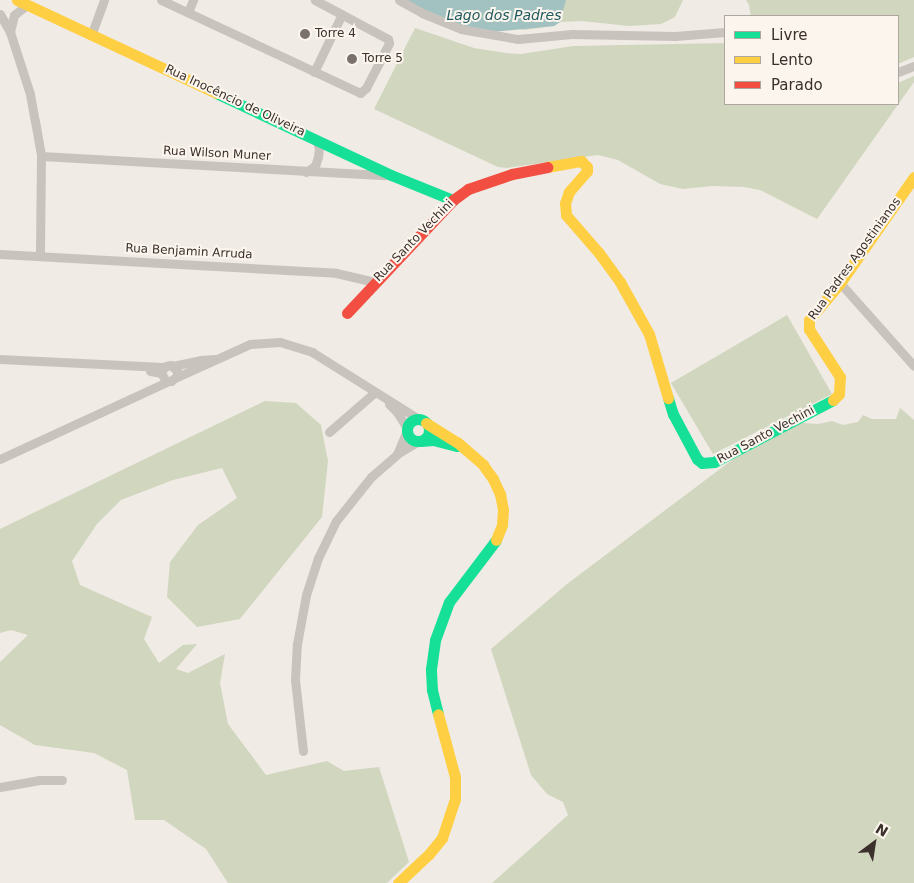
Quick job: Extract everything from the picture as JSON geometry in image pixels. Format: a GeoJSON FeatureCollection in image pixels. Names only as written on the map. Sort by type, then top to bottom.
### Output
{"type":"FeatureCollection","features":[{"type":"Feature","properties":{"kind":"street"},"geometry":{"type":"LineString","coordinates":[[92,33],[104,0]]}},
{"type":"Feature","properties":{"kind":"street"},"geometry":{"type":"LineString","coordinates":[[160,0],[360,93],[366,88],[389,43],[388,39]]}},
{"type":"Feature","properties":{"kind":"street"},"geometry":{"type":"LineString","coordinates":[[188,12],[193,0]]}},
{"type":"Feature","properties":{"kind":"street"},"geometry":{"type":"LineString","coordinates":[[315,0],[398,45]]}},
{"type":"Feature","properties":{"kind":"street"},"geometry":{"type":"LineString","coordinates":[[399,0],[422,13],[461,29],[518,39],[572,34],[675,36],[724,32]]}},
{"type":"Feature","properties":{"kind":"street"},"geometry":{"type":"LineString","coordinates":[[10,32],[14,15],[22,3]]}},
{"type":"Feature","properties":{"kind":"street","name":"Rua Inocêncio de Oliveira"},"geometry":{"type":"LineString","coordinates":[[22,3],[92,33],[391,175],[453,200]]}},
{"type":"Feature","properties":{"kind":"street"},"geometry":{"type":"LineString","coordinates":[[0,14],[10,32],[30,94],[40,156],[40,256]]}},
{"type":"Feature","properties":{"kind":"street"},"geometry":{"type":"LineString","coordinates":[[314,72],[342,14]]}},
{"type":"Feature","properties":{"kind":"street"},"geometry":{"type":"LineString","coordinates":[[899,72],[914,66]]}},
{"type":"Feature","properties":{"kind":"street"},"geometry":{"type":"LineString","coordinates":[[306,172],[315,166],[318,157],[319,148],[316,139]]}},
{"type":"Feature","properties":{"kind":"street","name":"Rua Wilson Muner"},"geometry":{"type":"LineString","coordinates":[[40,156],[306,172],[391,175]]}},
{"type":"Feature","properties":{"kind":"street","name":"Rua Santo Vechini"},"geometry":{"type":"LineString","coordinates":[[347,313],[453,200],[468,189],[486,182],[576,161],[585,164],[587,171],[569,192],[565,203],[566,215],[570,224],[599,253],[620,282],[649,334],[673,414],[697,459],[702,463],[714,462],[834,400],[842,385],[834,367]]}},
{"type":"Feature","properties":{"kind":"street","name":"Rua Padres Agostinianos"},"geometry":{"type":"LineString","coordinates":[[834,367],[808,325],[812,315],[840,283],[914,177]]}},
{"type":"Feature","properties":{"kind":"street","name":"Rua Benjamin Arruda"},"geometry":{"type":"LineString","coordinates":[[0,254],[336,273],[375,282]]}},
{"type":"Feature","properties":{"kind":"street"},"geometry":{"type":"LineString","coordinates":[[840,283],[914,366]]}},
{"type":"Feature","properties":{"kind":"street"},"geometry":{"type":"LineString","coordinates":[[0,459],[142,393],[166,375],[214,359],[250,344],[280,342],[294,344],[312,352],[374,393],[398,405],[462,447],[483,464],[500,494],[502,525],[496,540],[449,602],[435,640],[431,669],[432,690],[455,777],[455,799],[442,838],[430,854],[398,883]]}},
{"type":"Feature","properties":{"kind":"street"},"geometry":{"type":"LineString","coordinates":[[0,359],[137,368],[166,375],[177,373],[173,366],[214,359]]}},
{"type":"Feature","properties":{"kind":"street"},"geometry":{"type":"LineString","coordinates":[[329,432],[374,393]]}},
{"type":"Feature","properties":{"kind":"street"},"geometry":{"type":"LineString","coordinates":[[384,399],[397,412],[411,439],[420,441],[433,440],[462,447]]}},
{"type":"Feature","properties":{"kind":"street"},"geometry":{"type":"LineString","coordinates":[[397,454],[410,422],[422,421]]}},
{"type":"Feature","properties":{"kind":"street"},"geometry":{"type":"LineString","coordinates":[[303,751],[295,680],[297,644],[306,595],[318,558],[336,521],[371,477],[397,454],[420,441],[428,433],[422,421]]}},
{"type":"Feature","properties":{"kind":"street"},"geometry":{"type":"LineString","coordinates":[[0,787],[39,780],[62,780]]}},
{"type":"Feature","properties":{"kind":"green space"},"geometry":{"type":"Polygon","coordinates":[[[399,0],[683,0],[675,17],[661,24],[629,26],[581,21],[560,22],[554,26],[524,30],[399,0]]]}},
{"type":"Feature","properties":{"kind":"green space"},"geometry":{"type":"Polygon","coordinates":[[[746,0],[914,0],[914,57],[899,64],[899,15],[751,15],[746,0]]]}},
{"type":"Feature","properties":{"kind":"green space"},"geometry":{"type":"Polygon","coordinates":[[[415,28],[474,48],[521,54],[573,46],[724,43],[724,105],[898,105],[817,219],[760,190],[744,187],[712,186],[683,189],[660,184],[618,160],[598,155],[507,168],[498,167],[374,109],[415,28]]]}},
{"type":"Feature","properties":{"kind":"green space"},"geometry":{"type":"Polygon","coordinates":[[[914,76],[914,82],[899,103],[899,83],[914,76]]]}},
{"type":"Feature","properties":{"kind":"green space"},"geometry":{"type":"Polygon","coordinates":[[[787,315],[832,394],[713,454],[671,383],[787,315]]]}},
{"type":"Feature","properties":{"kind":"green space"},"geometry":{"type":"Polygon","coordinates":[[[265,401],[296,403],[321,425],[328,461],[322,517],[240,619],[197,627],[167,597],[170,562],[198,525],[237,498],[222,468],[173,480],[121,500],[97,524],[72,561],[80,585],[152,617],[144,639],[159,663],[183,645],[197,644],[176,669],[188,673],[225,654],[220,683],[228,724],[266,775],[327,761],[344,771],[379,767],[409,862],[387,883],[228,883],[206,849],[164,820],[135,820],[127,770],[94,753],[35,745],[0,725],[0,662],[28,635],[11,630],[0,633],[0,529],[265,401]]]}},
{"type":"Feature","properties":{"kind":"green space"},"geometry":{"type":"Polygon","coordinates":[[[900,408],[914,420],[914,883],[492,883],[568,815],[563,802],[547,794],[531,775],[491,649],[567,584],[752,445],[791,422],[818,424],[832,421],[843,425],[858,422],[863,415],[872,419],[896,419],[900,408]]]}},
{"type":"Feature","properties":{"kind":"water","name":"Lago dos Padres"},"geometry":{"type":"Polygon","coordinates":[[[399,0],[566,0],[560,22],[554,26],[492,32],[461,27],[399,0]]]}},
{"type":"Feature","properties":{"kind":"traffic: fast"},"geometry":{"type":"LineString","coordinates":[[216,93],[391,175],[453,200]]}},
{"type":"Feature","properties":{"kind":"traffic: fast"},"geometry":{"type":"LineString","coordinates":[[668,398],[673,414],[697,459],[702,463],[714,462],[833,400]]}},
{"type":"Feature","properties":{"kind":"traffic: fast"},"geometry":{"type":"LineString","coordinates":[[418,419],[426,422],[429,430],[426,438],[418,441],[410,438],[407,430],[410,422],[418,419]]}},
{"type":"Feature","properties":{"kind":"traffic: fast"},"geometry":{"type":"LineString","coordinates":[[421,441],[433,440],[457,446]]}},
{"type":"Feature","properties":{"kind":"traffic: fast"},"geometry":{"type":"LineString","coordinates":[[438,714],[432,690],[431,669],[435,640],[449,602],[496,540]]}},
{"type":"Feature","properties":{"kind":"traffic: slow"},"geometry":{"type":"LineString","coordinates":[[17,0],[216,93]]}},
{"type":"Feature","properties":{"kind":"traffic: slow"},"geometry":{"type":"LineString","coordinates":[[547,167],[581,161],[587,167],[587,171],[569,192],[565,203],[566,215],[599,253],[620,282],[649,334],[668,398]]}},
{"type":"Feature","properties":{"kind":"traffic: slow"},"geometry":{"type":"LineString","coordinates":[[833,400],[839,394],[840,377],[809,329],[809,320],[840,283],[914,177]]}},
{"type":"Feature","properties":{"kind":"traffic: slow"},"geometry":{"type":"LineString","coordinates":[[426,423],[457,442],[483,465],[493,479],[500,494],[503,510],[502,525],[496,540]]}},
{"type":"Feature","properties":{"kind":"traffic: slow"},"geometry":{"type":"LineString","coordinates":[[398,883],[429,854],[442,838],[455,799],[455,777],[438,714]]}},
{"type":"Feature","properties":{"kind":"traffic: jam"},"geometry":{"type":"LineString","coordinates":[[347,313],[453,200],[468,189],[512,174],[547,167]]}},
{"type":"Feature","properties":{"kind":"place","name":"Torre 4"},"geometry":{"type":"Point","coordinates":[305,34]}},
{"type":"Feature","properties":{"kind":"place","name":"Torre 5"},"geometry":{"type":"Point","coordinates":[352,59]}}]}
